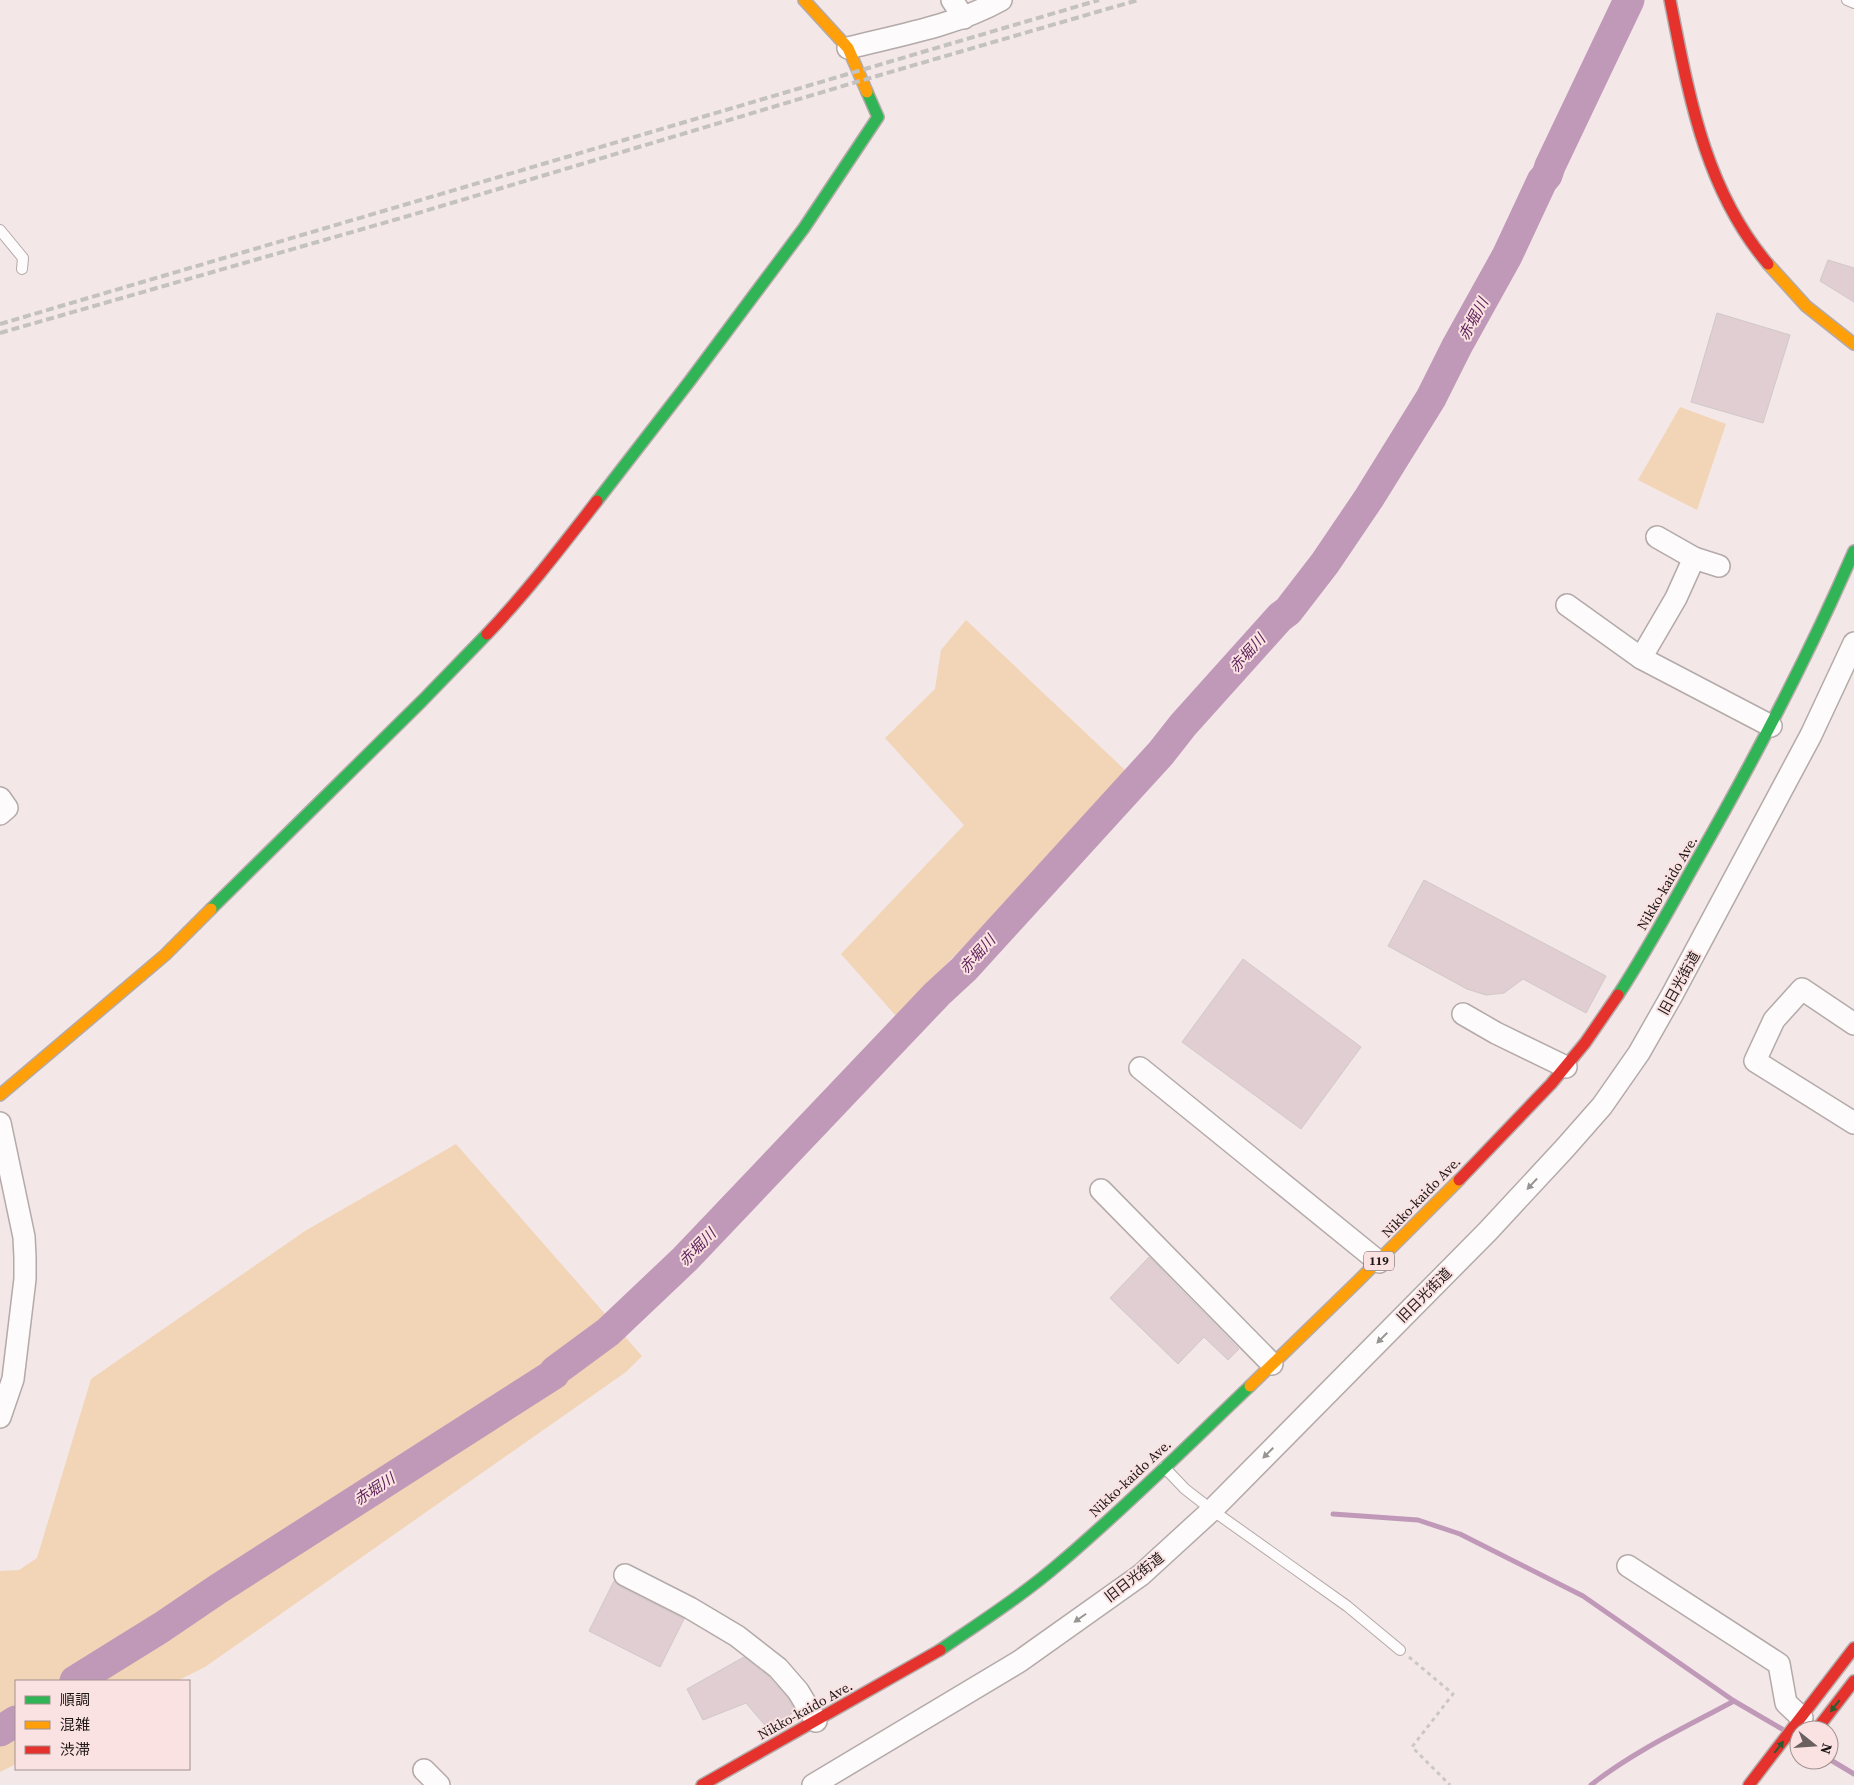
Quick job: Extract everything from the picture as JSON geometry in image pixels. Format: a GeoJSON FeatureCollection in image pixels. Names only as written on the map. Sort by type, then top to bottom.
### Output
{"type":"FeatureCollection","features":[{"type":"Feature","properties":{"kind":"main road"},"geometry":{"type":"LineString","coordinates":[[2,1087],[165,955],[422,702],[512,608],[543,571],[683,390],[804,228],[878,117],[848,48],[804,0]]}},
{"type":"Feature","properties":{"kind":"main road"},"geometry":{"type":"LineString","coordinates":[[1670,0],[1691,101],[1704,149],[1714,176],[1727,201],[1748,236],[1789,288],[1816,314],[1854,344]]}},
{"type":"Feature","properties":{"kind":"main road","name":"Nikko-kaido Ave."},"geometry":{"type":"LineString","coordinates":[[702,1785],[932,1656],[1014,1599],[1060,1563],[1105,1523],[1379,1262],[1532,1105],[1566,1067],[1598,1024],[1666,915],[1807,657],[1854,551]]}},
{"type":"Feature","properties":{"kind":"main road"},"geometry":{"type":"LineString","coordinates":[[1811,1720],[1854,1648]]}},
{"type":"Feature","properties":{"kind":"main road"},"geometry":{"type":"LineString","coordinates":[[1813,1720],[1854,1681]]}},
{"type":"Feature","properties":{"kind":"main road"},"geometry":{"type":"LineString","coordinates":[[1748,1785],[1789,1744]]}},
{"type":"Feature","properties":{"kind":"street"},"geometry":{"type":"LineString","coordinates":[[952,0],[964,18]]}},
{"type":"Feature","properties":{"kind":"street"},"geometry":{"type":"LineString","coordinates":[[848,48],[964,18],[1001,0]]}},
{"type":"Feature","properties":{"kind":"street"},"geometry":{"type":"LineString","coordinates":[[1656,537],[1694,558],[1719,566]]}},
{"type":"Feature","properties":{"kind":"street"},"geometry":{"type":"LineString","coordinates":[[1641,658],[1676,598],[1694,558]]}},
{"type":"Feature","properties":{"kind":"street"},"geometry":{"type":"LineString","coordinates":[[1567,605],[1641,658],[1771,726]]}},
{"type":"Feature","properties":{"kind":"street","name":"旧日光街道"},"geometry":{"type":"LineString","coordinates":[[813,1785],[1020,1661],[1141,1574],[1212,1510],[1488,1231],[1565,1148],[1602,1106],[1639,1053],[1811,735],[1854,642]]}},
{"type":"Feature","properties":{"kind":"street"},"geometry":{"type":"LineString","coordinates":[[0,798],[7,808],[0,814]]}},
{"type":"Feature","properties":{"kind":"street"},"geometry":{"type":"LineString","coordinates":[[1854,1024],[1802,989],[1774,1020],[1755,1061],[1854,1123]]}},
{"type":"Feature","properties":{"kind":"street"},"geometry":{"type":"LineString","coordinates":[[1463,1014],[1496,1033],[1566,1067]]}},
{"type":"Feature","properties":{"kind":"street"},"geometry":{"type":"LineString","coordinates":[[1140,1068],[1379,1262]]}},
{"type":"Feature","properties":{"kind":"street"},"geometry":{"type":"LineString","coordinates":[[0,1123],[24,1237],[25,1256],[25,1280],[13,1379],[0,1417]]}},
{"type":"Feature","properties":{"kind":"street"},"geometry":{"type":"LineString","coordinates":[[1101,1190],[1272,1364]]}},
{"type":"Feature","properties":{"kind":"street"},"geometry":{"type":"LineString","coordinates":[[0,1347],[13,1379]]}},
{"type":"Feature","properties":{"kind":"street"},"geometry":{"type":"LineString","coordinates":[[1628,1566],[1779,1664],[1786,1703],[1805,1720]]}},
{"type":"Feature","properties":{"kind":"street"},"geometry":{"type":"LineString","coordinates":[[624,1575],[690,1608],[737,1636],[778,1668],[798,1691],[816,1721]]}},
{"type":"Feature","properties":{"kind":"lane"},"geometry":{"type":"LineString","coordinates":[[1847,0],[1854,3]]}},
{"type":"Feature","properties":{"kind":"lane"},"geometry":{"type":"LineString","coordinates":[[0,230],[23,258],[22,269]]}},
{"type":"Feature","properties":{"kind":"lane"},"geometry":{"type":"LineString","coordinates":[[1164,1467],[1185,1489],[1212,1510],[1347,1606],[1400,1650]]}},
{"type":"Feature","properties":{"kind":"path"},"geometry":{"type":"LineString","coordinates":[[1400,1650],[1453,1694],[1412,1746],[1450,1785]]}},
{"type":"Feature","properties":{"kind":"shaded area"},"geometry":{"type":"Polygon","coordinates":[[[1680,407],[1726,424],[1697,510],[1638,480],[1680,407]]]}},
{"type":"Feature","properties":{"kind":"shaded area"},"geometry":{"type":"Polygon","coordinates":[[[966,620],[1125,770],[1050,857],[896,1016],[841,954],[964,825],[885,738],[935,689],[941,650],[966,620]]]}},
{"type":"Feature","properties":{"kind":"shaded area"},"geometry":{"type":"Polygon","coordinates":[[[456,1144],[642,1356],[626,1372],[205,1667],[179,1680],[15,1680],[15,1764],[0,1772],[0,1571],[19,1570],[37,1558],[91,1379],[305,1231],[456,1144]]]}},
{"type":"Feature","properties":{"kind":"building"},"geometry":{"type":"Polygon","coordinates":[[[1828,260],[1854,268],[1854,302],[1820,281],[1828,260]]]}},
{"type":"Feature","properties":{"kind":"building"},"geometry":{"type":"Polygon","coordinates":[[[1717,313],[1790,335],[1763,423],[1691,402],[1717,313]]]}},
{"type":"Feature","properties":{"kind":"building"},"geometry":{"type":"Polygon","coordinates":[[[1424,880],[1606,976],[1586,1013],[1523,979],[1504,993],[1486,995],[1467,989],[1388,946],[1424,880]]]}},
{"type":"Feature","properties":{"kind":"building"},"geometry":{"type":"Polygon","coordinates":[[[1243,959],[1361,1047],[1301,1129],[1182,1042],[1243,959]]]}},
{"type":"Feature","properties":{"kind":"building"},"geometry":{"type":"Polygon","coordinates":[[[1149,1257],[1239,1349],[1228,1360],[1204,1337],[1178,1364],[1110,1298],[1149,1257]]]}},
{"type":"Feature","properties":{"kind":"building"},"geometry":{"type":"Polygon","coordinates":[[[614,1581],[619,1586],[684,1619],[660,1667],[589,1631],[614,1581]]]}},
{"type":"Feature","properties":{"kind":"building"},"geometry":{"type":"Polygon","coordinates":[[[744,1657],[769,1677],[788,1698],[795,1711],[769,1730],[746,1703],[703,1720],[687,1689],[744,1657]]]}},
{"type":"Feature","properties":{"kind":"waterway","name":"赤堀川"},"geometry":{"type":"LineString","coordinates":[[77,1680],[554,1374],[555,1371],[608,1332],[685,1259],[937,994],[964,969],[1161,753],[1183,725],[1280,617],[1288,611],[1325,563],[1369,498],[1431,398],[1457,346],[1507,256],[1629,0]]}},
{"type":"Feature","properties":{"kind":"waterway"},"geometry":{"type":"LineString","coordinates":[[1333,1514],[1418,1520],[1460,1534],[1583,1596],[1734,1701],[1782,1729]]}},
{"type":"Feature","properties":{"kind":"waterway"},"geometry":{"type":"LineString","coordinates":[[1591,1785],[1642,1750],[1734,1701]]}},
{"type":"Feature","properties":{"kind":"waterway","name":"赤堀川"},"geometry":{"type":"LineString","coordinates":[[0,1731],[15,1722]]}},
{"type":"Feature","properties":{"kind":"waterway"},"geometry":{"type":"LineString","coordinates":[[1839,1765],[1854,1774]]}},
{"type":"Feature","properties":{"kind":"railway"},"geometry":{"type":"LineString","coordinates":[[0,324],[1099,0]]}},
{"type":"Feature","properties":{"kind":"railway"},"geometry":{"type":"LineString","coordinates":[[0,333],[408,216],[1138,0]]}},
{"type":"Feature","properties":{"kind":"traffic: fast"},"geometry":{"type":"LineString","coordinates":[[597,501],[804,228],[878,117],[867,92]]}},
{"type":"Feature","properties":{"kind":"traffic: fast"},"geometry":{"type":"LineString","coordinates":[[1618,995],[1659,927],[1760,745],[1818,630],[1854,551]]}},
{"type":"Feature","properties":{"kind":"traffic: fast"},"geometry":{"type":"LineString","coordinates":[[211,909],[422,701],[487,634]]}},
{"type":"Feature","properties":{"kind":"traffic: fast"},"geometry":{"type":"LineString","coordinates":[[940,1650],[1017,1597],[1085,1542],[1250,1386]]}},
{"type":"Feature","properties":{"kind":"traffic: slow"},"geometry":{"type":"LineString","coordinates":[[804,0],[848,48],[867,92]]}},
{"type":"Feature","properties":{"kind":"traffic: slow"},"geometry":{"type":"LineString","coordinates":[[1768,264],[1806,306],[1854,344]]}},
{"type":"Feature","properties":{"kind":"traffic: slow"},"geometry":{"type":"LineString","coordinates":[[0,1095],[165,955],[211,909]]}},
{"type":"Feature","properties":{"kind":"traffic: slow"},"geometry":{"type":"LineString","coordinates":[[1250,1386],[1459,1180]]}},
{"type":"Feature","properties":{"kind":"traffic: jam"},"geometry":{"type":"LineString","coordinates":[[1670,0],[1692,105],[1714,172],[1728,204],[1746,235],[1768,264]]}},
{"type":"Feature","properties":{"kind":"traffic: jam"},"geometry":{"type":"LineString","coordinates":[[487,634],[530,585],[597,501]]}},
{"type":"Feature","properties":{"kind":"traffic: jam"},"geometry":{"type":"LineString","coordinates":[[1459,1180],[1551,1084],[1585,1043],[1618,995]]}},
{"type":"Feature","properties":{"kind":"traffic: jam"},"geometry":{"type":"LineString","coordinates":[[1749,1785],[1854,1648]]}},
{"type":"Feature","properties":{"kind":"traffic: jam"},"geometry":{"type":"LineString","coordinates":[[702,1785],[940,1650]]}},
{"type":"Feature","properties":{"kind":"traffic: jam"},"geometry":{"type":"LineString","coordinates":[[1824,1720],[1854,1681]]}}]}
